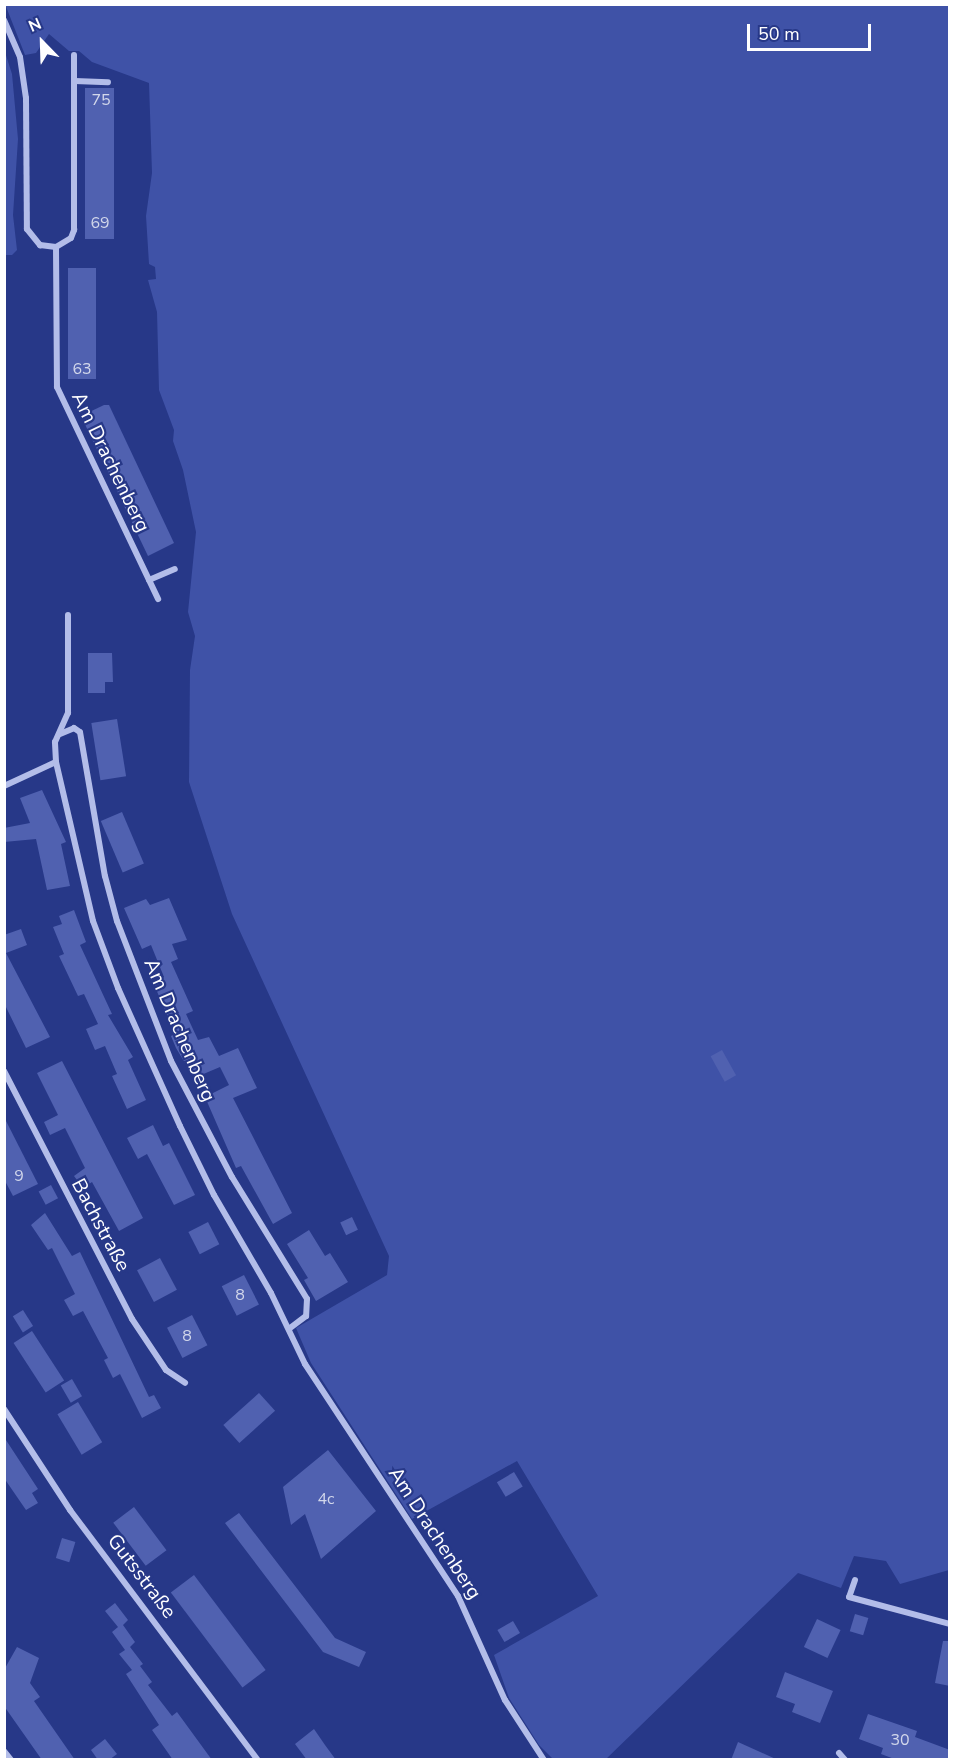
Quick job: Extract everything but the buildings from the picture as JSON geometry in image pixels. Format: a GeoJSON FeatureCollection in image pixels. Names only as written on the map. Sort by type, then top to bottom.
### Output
{"type":"FeatureCollection","features":[{"type":"Feature","properties":{"kind":"street"},"geometry":{"type":"LineString","coordinates":[[4,20],[20,57],[26,98],[27,229],[40,245],[56,247],[71,238],[74,230],[74,55]]}},
{"type":"Feature","properties":{"kind":"street"},"geometry":{"type":"LineString","coordinates":[[75,81],[108,82]]}},
{"type":"Feature","properties":{"kind":"street","name":"Am Drachenberg"},"geometry":{"type":"LineString","coordinates":[[56,247],[57,387],[158,599]]}},
{"type":"Feature","properties":{"kind":"street"},"geometry":{"type":"LineString","coordinates":[[149,580],[175,568]]}},
{"type":"Feature","properties":{"kind":"street","name":"Am Drachenberg"},"geometry":{"type":"LineString","coordinates":[[68,615],[68,713],[55,742],[56,762],[93,921],[118,988],[214,1195],[289,1329],[304,1364],[458,1596],[505,1700],[544,1760]]}},
{"type":"Feature","properties":{"kind":"street","name":"Am Drachenberg"},"geometry":{"type":"LineString","coordinates":[[60,734],[74,728],[80,732],[114,909],[171,1061],[232,1177],[307,1299],[306,1316],[289,1329]]}},
{"type":"Feature","properties":{"kind":"street"},"geometry":{"type":"LineString","coordinates":[[4,786],[56,762]]}},
{"type":"Feature","properties":{"kind":"street","name":"Bachstraße"},"geometry":{"type":"LineString","coordinates":[[4,1071],[132,1319],[166,1370],[184,1383]]}},
{"type":"Feature","properties":{"kind":"street","name":"Gutsstraße"},"geometry":{"type":"LineString","coordinates":[[4,1409],[70,1510],[258,1760]]}},
{"type":"Feature","properties":{"kind":"street"},"geometry":{"type":"LineString","coordinates":[[855,1580],[849,1597],[950,1624]]}},
{"type":"Feature","properties":{"kind":"street"},"geometry":{"type":"LineString","coordinates":[[4,1751],[11,1760]]}},
{"type":"Feature","properties":{"kind":"street"},"geometry":{"type":"LineString","coordinates":[[839,1754],[845,1760]]}},
{"type":"Feature","properties":{"kind":"shaded area"},"geometry":{"type":"Polygon","coordinates":[[[5,4],[949,5],[949,1570],[900,1584],[886,1561],[854,1556],[841,1588],[798,1573],[606,1759],[553,1759],[539,1745],[509,1698],[494,1655],[598,1596],[517,1461],[412,1519],[311,1363],[296,1328],[387,1275],[389,1256],[232,914],[189,782],[190,670],[195,636],[188,612],[196,532],[183,470],[173,441],[174,430],[159,390],[157,312],[148,280],[156,279],[155,267],[149,264],[146,216],[152,173],[149,83],[92,62],[79,51],[69,51],[49,34],[36,53],[25,55],[5,4]]]}},
{"type":"Feature","properties":{"kind":"shaded area"},"geometry":{"type":"Polygon","coordinates":[[[4,49],[12,74],[18,139],[13,215],[17,250],[12,255],[4,255],[4,49]]]}}]}
